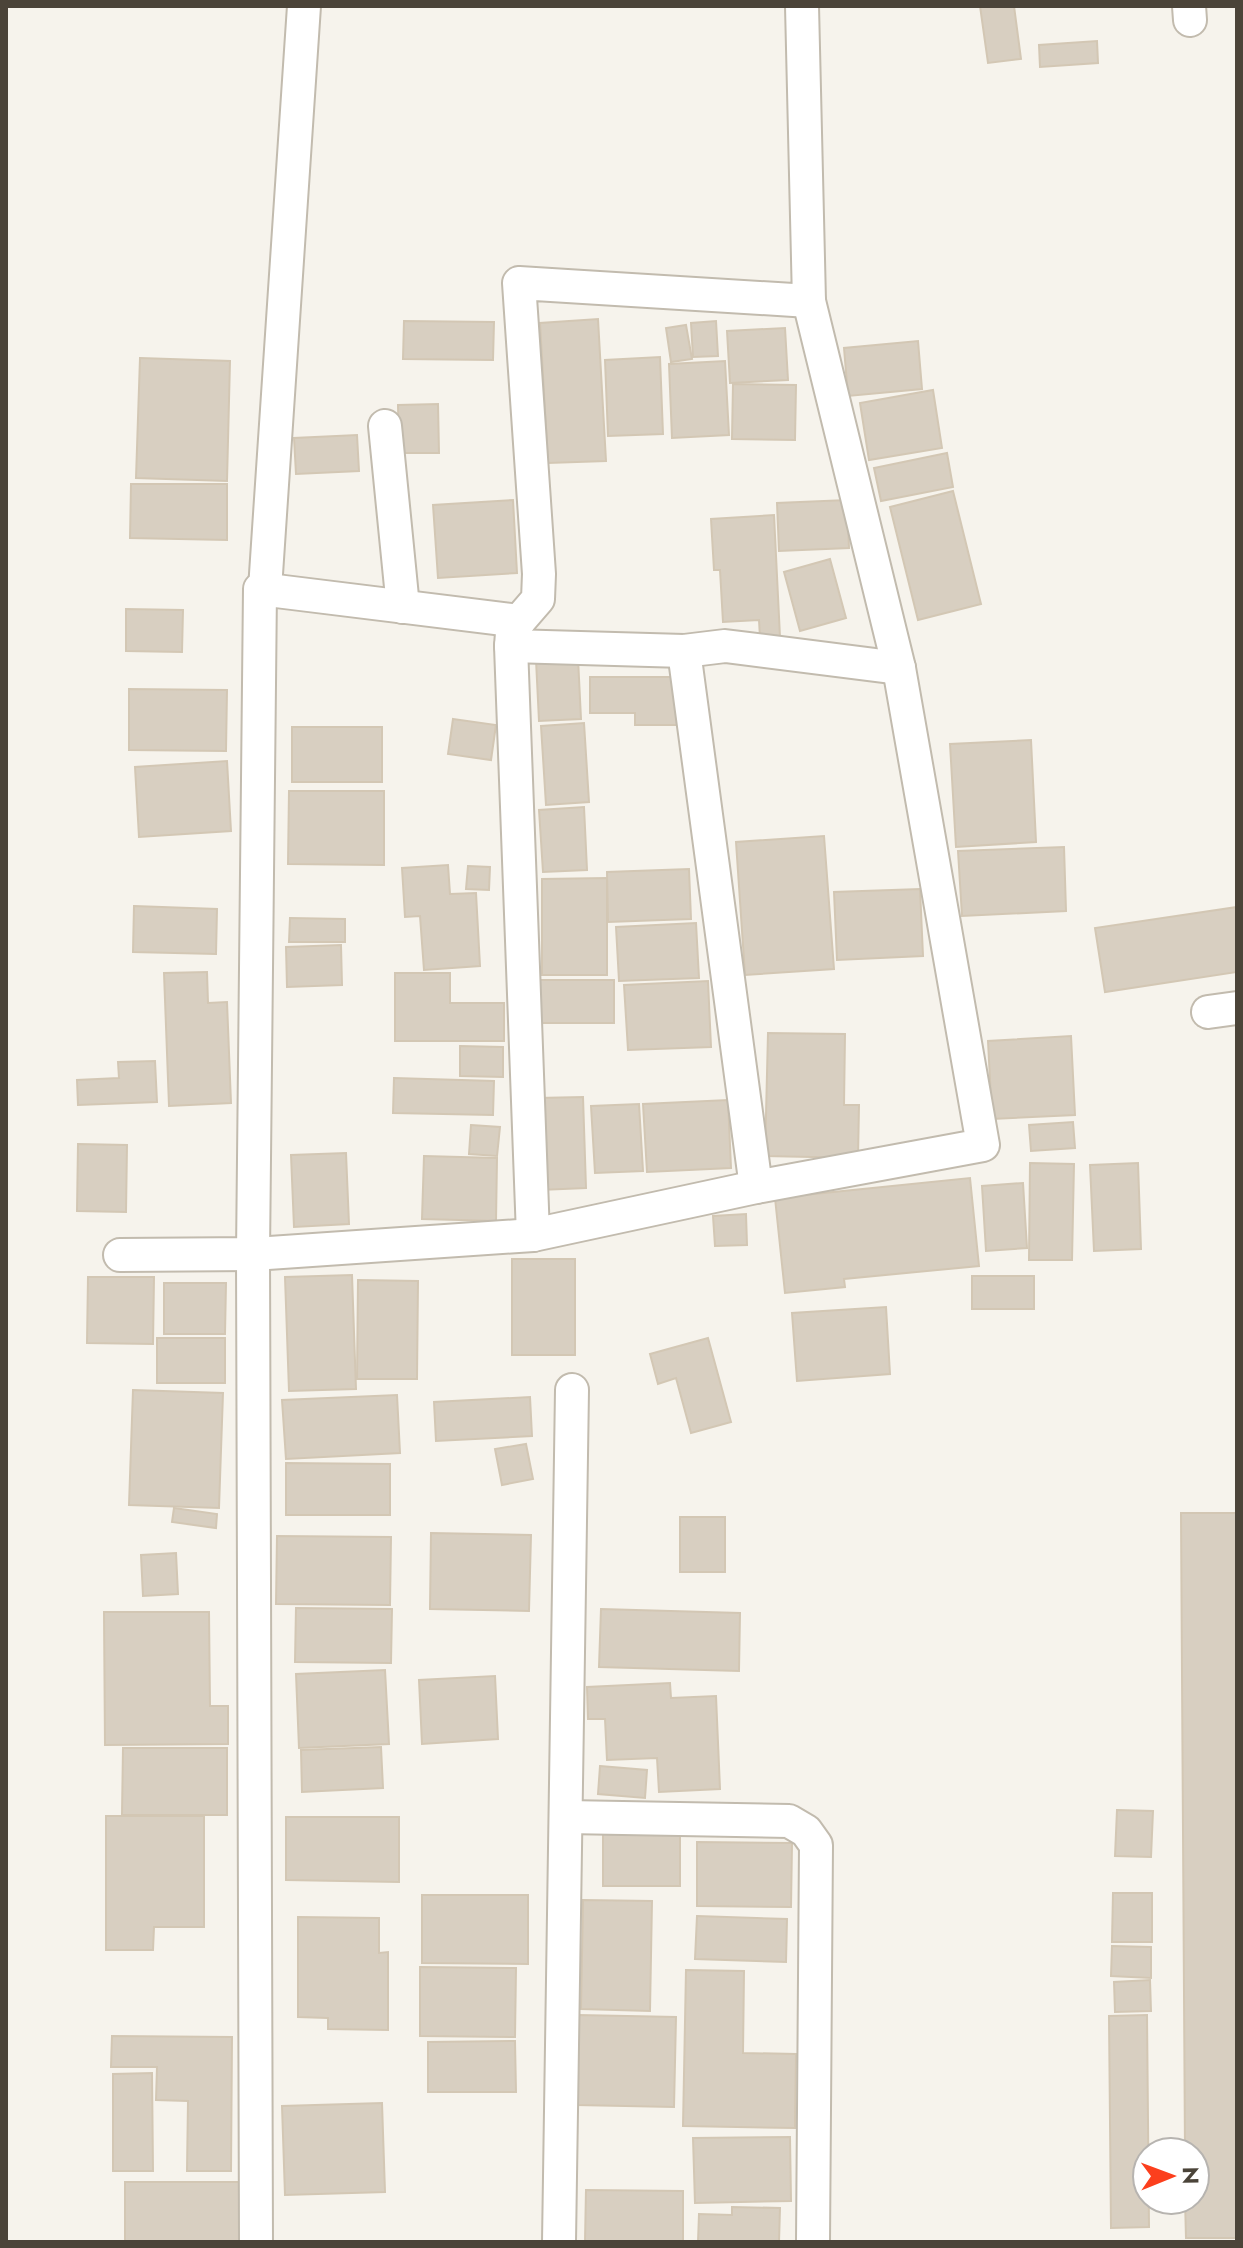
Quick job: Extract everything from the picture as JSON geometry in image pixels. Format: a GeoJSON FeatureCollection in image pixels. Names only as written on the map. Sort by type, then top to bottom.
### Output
{"type":"FeatureCollection","features":[{"type":"Feature","properties":{"kind":"street"},"geometry":{"type":"LineString","coordinates":[[265,589],[304,6]]}},
{"type":"Feature","properties":{"kind":"street"},"geometry":{"type":"LineString","coordinates":[[120,1255],[253,1254],[533,1235],[756,1187],[983,1145],[899,668],[809,301],[802,6]]}},
{"type":"Feature","properties":{"kind":"street"},"geometry":{"type":"LineString","coordinates":[[533,1235],[515,634],[538,599],[539,574],[519,283],[809,301]]}},
{"type":"Feature","properties":{"kind":"street"},"geometry":{"type":"LineString","coordinates":[[385,426],[403,607]]}},
{"type":"Feature","properties":{"kind":"street"},"geometry":{"type":"LineString","coordinates":[[256,2242],[253,1254],[260,589],[403,607],[515,634],[684,651],[725,646],[899,668]]}},
{"type":"Feature","properties":{"kind":"street"},"geometry":{"type":"LineString","coordinates":[[684,651],[756,1187]]}},
{"type":"Feature","properties":{"kind":"street"},"geometry":{"type":"LineString","coordinates":[[559,2242],[572,1390]]}},
{"type":"Feature","properties":{"kind":"street"},"geometry":{"type":"LineString","coordinates":[[566,1817],[789,1821],[806,1831],[816,1845],[813,2242]]}},
{"type":"Feature","properties":{"kind":"building"},"geometry":{"type":"Polygon","coordinates":[[[980,6],[1014,6],[1021,59],[988,63],[980,6]]]}},
{"type":"Feature","properties":{"kind":"building"},"geometry":{"type":"Polygon","coordinates":[[[1097,41],[1098,63],[1040,67],[1039,45],[1097,41]]]}},
{"type":"Feature","properties":{"kind":"building"},"geometry":{"type":"Polygon","coordinates":[[[598,319],[606,461],[548,463],[540,323],[598,319]]]}},
{"type":"Feature","properties":{"kind":"building"},"geometry":{"type":"Polygon","coordinates":[[[404,321],[494,322],[493,360],[403,359],[404,321]]]}},
{"type":"Feature","properties":{"kind":"building"},"geometry":{"type":"Polygon","coordinates":[[[716,321],[718,356],[693,357],[691,323],[716,321]]]}},
{"type":"Feature","properties":{"kind":"building"},"geometry":{"type":"Polygon","coordinates":[[[686,325],[692,359],[671,362],[666,328],[686,325]]]}},
{"type":"Feature","properties":{"kind":"building"},"geometry":{"type":"Polygon","coordinates":[[[785,328],[788,380],[730,383],[727,331],[785,328]]]}},
{"type":"Feature","properties":{"kind":"building"},"geometry":{"type":"Polygon","coordinates":[[[918,341],[922,389],[848,396],[844,348],[918,341]]]}},
{"type":"Feature","properties":{"kind":"building"},"geometry":{"type":"Polygon","coordinates":[[[660,357],[663,434],[608,436],[605,360],[660,357]]]}},
{"type":"Feature","properties":{"kind":"building"},"geometry":{"type":"Polygon","coordinates":[[[140,358],[230,361],[227,481],[136,478],[140,358]]]}},
{"type":"Feature","properties":{"kind":"building"},"geometry":{"type":"Polygon","coordinates":[[[725,361],[729,435],[672,438],[669,364],[725,361]]]}},
{"type":"Feature","properties":{"kind":"building"},"geometry":{"type":"Polygon","coordinates":[[[733,384],[796,385],[795,440],[732,439],[733,384]]]}},
{"type":"Feature","properties":{"kind":"building"},"geometry":{"type":"Polygon","coordinates":[[[933,390],[942,448],[869,460],[860,403],[933,390]]]}},
{"type":"Feature","properties":{"kind":"building"},"geometry":{"type":"Polygon","coordinates":[[[438,404],[439,453],[399,453],[398,405],[438,404]]]}},
{"type":"Feature","properties":{"kind":"building"},"geometry":{"type":"Polygon","coordinates":[[[357,435],[359,471],[296,474],[294,438],[357,435]]]}},
{"type":"Feature","properties":{"kind":"building"},"geometry":{"type":"Polygon","coordinates":[[[947,453],[953,487],[881,501],[874,468],[947,453]]]}},
{"type":"Feature","properties":{"kind":"building"},"geometry":{"type":"Polygon","coordinates":[[[131,484],[227,484],[227,540],[130,538],[131,484]]]}},
{"type":"Feature","properties":{"kind":"building"},"geometry":{"type":"Polygon","coordinates":[[[953,491],[981,604],[918,620],[890,507],[953,491]]]}},
{"type":"Feature","properties":{"kind":"building"},"geometry":{"type":"Polygon","coordinates":[[[513,500],[517,573],[438,578],[433,505],[513,500]]]}},
{"type":"Feature","properties":{"kind":"building"},"geometry":{"type":"Polygon","coordinates":[[[847,500],[849,548],[779,551],[777,503],[847,500]]]}},
{"type":"Feature","properties":{"kind":"building"},"geometry":{"type":"Polygon","coordinates":[[[774,515],[780,637],[760,638],[759,620],[723,622],[720,570],[714,570],[711,519],[774,515]]]}},
{"type":"Feature","properties":{"kind":"building"},"geometry":{"type":"Polygon","coordinates":[[[830,559],[846,618],[800,631],[784,572],[830,559]]]}},
{"type":"Feature","properties":{"kind":"building"},"geometry":{"type":"Polygon","coordinates":[[[126,609],[183,610],[182,652],[126,651],[126,609]]]}},
{"type":"Feature","properties":{"kind":"building"},"geometry":{"type":"Polygon","coordinates":[[[578,658],[581,719],[539,721],[536,660],[578,658]]]}},
{"type":"Feature","properties":{"kind":"building"},"geometry":{"type":"Polygon","coordinates":[[[590,677],[677,677],[677,725],[635,725],[635,713],[590,713],[590,677]]]}},
{"type":"Feature","properties":{"kind":"building"},"geometry":{"type":"Polygon","coordinates":[[[129,689],[227,690],[226,751],[129,750],[129,689]]]}},
{"type":"Feature","properties":{"kind":"building"},"geometry":{"type":"Polygon","coordinates":[[[453,719],[496,725],[491,760],[448,754],[453,719]]]}},
{"type":"Feature","properties":{"kind":"building"},"geometry":{"type":"Polygon","coordinates":[[[584,723],[589,802],[546,805],[541,726],[584,723]]]}},
{"type":"Feature","properties":{"kind":"building"},"geometry":{"type":"Polygon","coordinates":[[[292,727],[382,727],[382,782],[292,782],[292,727]]]}},
{"type":"Feature","properties":{"kind":"building"},"geometry":{"type":"Polygon","coordinates":[[[1031,740],[1036,842],[956,847],[950,744],[1031,740]]]}},
{"type":"Feature","properties":{"kind":"building"},"geometry":{"type":"Polygon","coordinates":[[[227,761],[231,831],[139,837],[135,767],[227,761]]]}},
{"type":"Feature","properties":{"kind":"building"},"geometry":{"type":"Polygon","coordinates":[[[289,791],[384,791],[384,865],[288,864],[289,791]]]}},
{"type":"Feature","properties":{"kind":"building"},"geometry":{"type":"Polygon","coordinates":[[[584,807],[587,870],[543,872],[539,810],[584,807]]]}},
{"type":"Feature","properties":{"kind":"building"},"geometry":{"type":"Polygon","coordinates":[[[824,836],[834,969],[745,975],[736,842],[824,836]]]}},
{"type":"Feature","properties":{"kind":"building"},"geometry":{"type":"Polygon","coordinates":[[[1064,847],[1066,911],[962,916],[958,851],[1064,847]]]}},
{"type":"Feature","properties":{"kind":"building"},"geometry":{"type":"Polygon","coordinates":[[[448,865],[450,894],[476,893],[480,966],[424,970],[420,916],[405,917],[402,868],[448,865]]]}},
{"type":"Feature","properties":{"kind":"building"},"geometry":{"type":"Polygon","coordinates":[[[468,866],[490,867],[489,890],[466,889],[468,866]]]}},
{"type":"Feature","properties":{"kind":"building"},"geometry":{"type":"Polygon","coordinates":[[[689,869],[691,919],[608,922],[607,872],[689,869]]]}},
{"type":"Feature","properties":{"kind":"building"},"geometry":{"type":"Polygon","coordinates":[[[607,878],[607,975],[542,975],[542,879],[607,878]]]}},
{"type":"Feature","properties":{"kind":"building"},"geometry":{"type":"Polygon","coordinates":[[[920,889],[923,956],[837,960],[834,892],[920,889]]]}},
{"type":"Feature","properties":{"kind":"building"},"geometry":{"type":"Polygon","coordinates":[[[134,906],[217,909],[216,954],[133,952],[134,906]]]}},
{"type":"Feature","properties":{"kind":"building"},"geometry":{"type":"Polygon","coordinates":[[[1237,907],[1237,972],[1105,992],[1095,928],[1237,907]]]}},
{"type":"Feature","properties":{"kind":"building"},"geometry":{"type":"Polygon","coordinates":[[[290,918],[345,919],[345,942],[289,942],[290,918]]]}},
{"type":"Feature","properties":{"kind":"building"},"geometry":{"type":"Polygon","coordinates":[[[696,923],[699,978],[619,981],[616,927],[696,923]]]}},
{"type":"Feature","properties":{"kind":"building"},"geometry":{"type":"Polygon","coordinates":[[[341,945],[342,985],[287,987],[286,947],[341,945]]]}},
{"type":"Feature","properties":{"kind":"building"},"geometry":{"type":"Polygon","coordinates":[[[207,972],[208,1003],[227,1002],[231,1103],[169,1106],[164,973],[207,972]]]}},
{"type":"Feature","properties":{"kind":"building"},"geometry":{"type":"Polygon","coordinates":[[[395,973],[450,973],[450,1003],[504,1003],[504,1041],[395,1041],[395,973]]]}},
{"type":"Feature","properties":{"kind":"building"},"geometry":{"type":"Polygon","coordinates":[[[540,980],[614,980],[614,1023],[541,1023],[540,980]]]}},
{"type":"Feature","properties":{"kind":"building"},"geometry":{"type":"Polygon","coordinates":[[[708,981],[711,1047],[628,1050],[624,985],[708,981]]]}},
{"type":"Feature","properties":{"kind":"building"},"geometry":{"type":"Polygon","coordinates":[[[768,1033],[845,1034],[844,1105],[859,1105],[858,1158],[765,1156],[768,1033]]]}},
{"type":"Feature","properties":{"kind":"building"},"geometry":{"type":"Polygon","coordinates":[[[1071,1036],[1075,1115],[992,1119],[988,1041],[1071,1036]]]}},
{"type":"Feature","properties":{"kind":"building"},"geometry":{"type":"Polygon","coordinates":[[[460,1046],[503,1047],[503,1077],[460,1076],[460,1046]]]}},
{"type":"Feature","properties":{"kind":"building"},"geometry":{"type":"Polygon","coordinates":[[[155,1061],[157,1102],[78,1105],[77,1080],[119,1078],[118,1062],[155,1061]]]}},
{"type":"Feature","properties":{"kind":"building"},"geometry":{"type":"Polygon","coordinates":[[[394,1078],[494,1081],[493,1115],[393,1113],[394,1078]]]}},
{"type":"Feature","properties":{"kind":"building"},"geometry":{"type":"Polygon","coordinates":[[[583,1097],[586,1188],[540,1190],[537,1098],[583,1097]]]}},
{"type":"Feature","properties":{"kind":"building"},"geometry":{"type":"Polygon","coordinates":[[[728,1100],[731,1168],[647,1172],[643,1104],[728,1100]]]}},
{"type":"Feature","properties":{"kind":"building"},"geometry":{"type":"Polygon","coordinates":[[[639,1104],[643,1171],[595,1173],[591,1106],[639,1104]]]}},
{"type":"Feature","properties":{"kind":"building"},"geometry":{"type":"Polygon","coordinates":[[[1073,1122],[1075,1148],[1031,1151],[1029,1125],[1073,1122]]]}},
{"type":"Feature","properties":{"kind":"building"},"geometry":{"type":"Polygon","coordinates":[[[471,1125],[500,1127],[497,1156],[469,1154],[471,1125]]]}},
{"type":"Feature","properties":{"kind":"building"},"geometry":{"type":"Polygon","coordinates":[[[78,1144],[127,1145],[126,1212],[77,1211],[78,1144]]]}},
{"type":"Feature","properties":{"kind":"building"},"geometry":{"type":"Polygon","coordinates":[[[346,1153],[349,1224],[294,1227],[291,1155],[346,1153]]]}},
{"type":"Feature","properties":{"kind":"building"},"geometry":{"type":"Polygon","coordinates":[[[424,1156],[497,1158],[496,1221],[422,1219],[424,1156]]]}},
{"type":"Feature","properties":{"kind":"building"},"geometry":{"type":"Polygon","coordinates":[[[1030,1163],[1074,1164],[1072,1260],[1029,1260],[1030,1163]]]}},
{"type":"Feature","properties":{"kind":"building"},"geometry":{"type":"Polygon","coordinates":[[[1138,1163],[1141,1249],[1094,1251],[1090,1165],[1138,1163]]]}},
{"type":"Feature","properties":{"kind":"building"},"geometry":{"type":"Polygon","coordinates":[[[970,1178],[979,1266],[844,1279],[845,1287],[785,1293],[775,1198],[970,1178]]]}},
{"type":"Feature","properties":{"kind":"building"},"geometry":{"type":"Polygon","coordinates":[[[1023,1183],[1027,1248],[986,1251],[982,1186],[1023,1183]]]}},
{"type":"Feature","properties":{"kind":"building"},"geometry":{"type":"Polygon","coordinates":[[[746,1214],[747,1245],[715,1246],[713,1216],[746,1214]]]}},
{"type":"Feature","properties":{"kind":"building"},"geometry":{"type":"Polygon","coordinates":[[[512,1259],[575,1259],[575,1355],[512,1355],[512,1259]]]}},
{"type":"Feature","properties":{"kind":"building"},"geometry":{"type":"Polygon","coordinates":[[[352,1275],[356,1389],[289,1391],[285,1277],[352,1275]]]}},
{"type":"Feature","properties":{"kind":"building"},"geometry":{"type":"Polygon","coordinates":[[[972,1276],[1034,1276],[1034,1309],[972,1309],[972,1276]]]}},
{"type":"Feature","properties":{"kind":"building"},"geometry":{"type":"Polygon","coordinates":[[[88,1277],[154,1277],[153,1344],[87,1343],[88,1277]]]}},
{"type":"Feature","properties":{"kind":"building"},"geometry":{"type":"Polygon","coordinates":[[[358,1280],[418,1281],[417,1379],[357,1379],[358,1280]]]}},
{"type":"Feature","properties":{"kind":"building"},"geometry":{"type":"Polygon","coordinates":[[[164,1283],[226,1283],[225,1334],[164,1334],[164,1283]]]}},
{"type":"Feature","properties":{"kind":"building"},"geometry":{"type":"Polygon","coordinates":[[[886,1307],[890,1374],[797,1381],[792,1313],[886,1307]]]}},
{"type":"Feature","properties":{"kind":"building"},"geometry":{"type":"Polygon","coordinates":[[[157,1338],[225,1338],[225,1383],[157,1383],[157,1338]]]}},
{"type":"Feature","properties":{"kind":"building"},"geometry":{"type":"Polygon","coordinates":[[[708,1338],[731,1422],[691,1433],[676,1378],[658,1384],[650,1354],[708,1338]]]}},
{"type":"Feature","properties":{"kind":"building"},"geometry":{"type":"Polygon","coordinates":[[[133,1390],[223,1393],[219,1508],[129,1505],[133,1390]]]}},
{"type":"Feature","properties":{"kind":"building"},"geometry":{"type":"Polygon","coordinates":[[[397,1395],[400,1453],[286,1459],[282,1400],[397,1395]]]}},
{"type":"Feature","properties":{"kind":"building"},"geometry":{"type":"Polygon","coordinates":[[[530,1397],[532,1436],[436,1441],[434,1402],[530,1397]]]}},
{"type":"Feature","properties":{"kind":"building"},"geometry":{"type":"Polygon","coordinates":[[[526,1444],[533,1479],[502,1485],[495,1449],[526,1444]]]}},
{"type":"Feature","properties":{"kind":"building"},"geometry":{"type":"Polygon","coordinates":[[[286,1463],[390,1464],[390,1515],[286,1515],[286,1463]]]}},
{"type":"Feature","properties":{"kind":"building"},"geometry":{"type":"Polygon","coordinates":[[[174,1508],[217,1514],[216,1528],[172,1522],[174,1508]]]}},
{"type":"Feature","properties":{"kind":"building"},"geometry":{"type":"Polygon","coordinates":[[[1181,1513],[1237,1513],[1237,2238],[1186,2238],[1185,2216],[1211,2216],[1211,2136],[1185,2136],[1181,1513]]]}},
{"type":"Feature","properties":{"kind":"building"},"geometry":{"type":"Polygon","coordinates":[[[680,1517],[725,1517],[725,1572],[680,1572],[680,1517]]]}},
{"type":"Feature","properties":{"kind":"building"},"geometry":{"type":"Polygon","coordinates":[[[431,1533],[531,1535],[529,1611],[430,1609],[431,1533]]]}},
{"type":"Feature","properties":{"kind":"building"},"geometry":{"type":"Polygon","coordinates":[[[277,1536],[391,1537],[390,1605],[276,1604],[277,1536]]]}},
{"type":"Feature","properties":{"kind":"building"},"geometry":{"type":"Polygon","coordinates":[[[176,1553],[178,1594],[143,1596],[141,1555],[176,1553]]]}},
{"type":"Feature","properties":{"kind":"building"},"geometry":{"type":"Polygon","coordinates":[[[296,1608],[392,1609],[391,1663],[295,1662],[296,1608]]]}},
{"type":"Feature","properties":{"kind":"building"},"geometry":{"type":"Polygon","coordinates":[[[601,1609],[740,1613],[739,1671],[599,1667],[601,1609]]]}},
{"type":"Feature","properties":{"kind":"building"},"geometry":{"type":"Polygon","coordinates":[[[104,1612],[209,1612],[210,1706],[228,1706],[228,1744],[105,1745],[104,1612]]]}},
{"type":"Feature","properties":{"kind":"building"},"geometry":{"type":"Polygon","coordinates":[[[385,1670],[389,1744],[299,1748],[296,1674],[385,1670]]]}},
{"type":"Feature","properties":{"kind":"building"},"geometry":{"type":"Polygon","coordinates":[[[495,1676],[498,1739],[422,1744],[419,1680],[495,1676]]]}},
{"type":"Feature","properties":{"kind":"building"},"geometry":{"type":"Polygon","coordinates":[[[670,1683],[671,1698],[716,1696],[720,1789],[659,1792],[657,1758],[607,1760],[605,1719],[588,1719],[587,1687],[670,1683]]]}},
{"type":"Feature","properties":{"kind":"building"},"geometry":{"type":"Polygon","coordinates":[[[381,1747],[383,1788],[302,1792],[301,1750],[381,1747]]]}},
{"type":"Feature","properties":{"kind":"building"},"geometry":{"type":"Polygon","coordinates":[[[123,1748],[227,1748],[227,1815],[122,1815],[123,1748]]]}},
{"type":"Feature","properties":{"kind":"building"},"geometry":{"type":"Polygon","coordinates":[[[600,1766],[647,1770],[645,1798],[598,1794],[600,1766]]]}},
{"type":"Feature","properties":{"kind":"building"},"geometry":{"type":"Polygon","coordinates":[[[1117,1810],[1153,1811],[1151,1857],[1115,1856],[1117,1810]]]}},
{"type":"Feature","properties":{"kind":"building"},"geometry":{"type":"Polygon","coordinates":[[[106,1816],[204,1816],[204,1927],[154,1927],[153,1950],[106,1950],[106,1816]]]}},
{"type":"Feature","properties":{"kind":"building"},"geometry":{"type":"Polygon","coordinates":[[[286,1817],[399,1817],[399,1882],[286,1880],[286,1817]]]}},
{"type":"Feature","properties":{"kind":"building"},"geometry":{"type":"Polygon","coordinates":[[[603,1829],[680,1829],[680,1886],[603,1886],[603,1829]]]}},
{"type":"Feature","properties":{"kind":"building"},"geometry":{"type":"Polygon","coordinates":[[[697,1842],[792,1843],[791,1907],[697,1906],[697,1842]]]}},
{"type":"Feature","properties":{"kind":"building"},"geometry":{"type":"Polygon","coordinates":[[[1113,1893],[1152,1893],[1152,1942],[1112,1942],[1113,1893]]]}},
{"type":"Feature","properties":{"kind":"building"},"geometry":{"type":"Polygon","coordinates":[[[422,1895],[528,1895],[528,1964],[422,1963],[422,1895]]]}},
{"type":"Feature","properties":{"kind":"building"},"geometry":{"type":"Polygon","coordinates":[[[583,1900],[652,1901],[650,2011],[581,2009],[583,1900]]]}},
{"type":"Feature","properties":{"kind":"building"},"geometry":{"type":"Polygon","coordinates":[[[697,1916],[787,1919],[786,1962],[695,1959],[697,1916]]]}},
{"type":"Feature","properties":{"kind":"building"},"geometry":{"type":"Polygon","coordinates":[[[298,1917],[379,1918],[379,1953],[388,1952],[388,2030],[328,2029],[328,2018],[298,2017],[298,1917]]]}},
{"type":"Feature","properties":{"kind":"building"},"geometry":{"type":"Polygon","coordinates":[[[1112,1946],[1151,1947],[1151,1978],[1111,1976],[1112,1946]]]}},
{"type":"Feature","properties":{"kind":"building"},"geometry":{"type":"Polygon","coordinates":[[[420,1967],[516,1968],[515,2037],[420,2036],[420,1967]]]}},
{"type":"Feature","properties":{"kind":"building"},"geometry":{"type":"Polygon","coordinates":[[[686,1970],[744,1971],[743,2053],[796,2054],[795,2128],[683,2126],[686,1970]]]}},
{"type":"Feature","properties":{"kind":"building"},"geometry":{"type":"Polygon","coordinates":[[[1150,1980],[1151,2011],[1115,2012],[1114,1982],[1150,1980]]]}},
{"type":"Feature","properties":{"kind":"building"},"geometry":{"type":"Polygon","coordinates":[[[578,2015],[676,2017],[674,2107],[576,2105],[578,2015]]]}},
{"type":"Feature","properties":{"kind":"building"},"geometry":{"type":"Polygon","coordinates":[[[1147,2015],[1148,2136],[1131,2136],[1131,2216],[1149,2216],[1149,2227],[1111,2228],[1109,2016],[1147,2015]]]}},
{"type":"Feature","properties":{"kind":"building"},"geometry":{"type":"Polygon","coordinates":[[[112,2036],[232,2037],[231,2171],[187,2171],[188,2101],[156,2100],[157,2067],[111,2067],[112,2036]]]}},
{"type":"Feature","properties":{"kind":"building"},"geometry":{"type":"Polygon","coordinates":[[[515,2041],[516,2092],[428,2092],[428,2042],[515,2041]]]}},
{"type":"Feature","properties":{"kind":"building"},"geometry":{"type":"Polygon","coordinates":[[[152,2073],[153,2171],[113,2171],[113,2074],[152,2073]]]}},
{"type":"Feature","properties":{"kind":"building"},"geometry":{"type":"Polygon","coordinates":[[[382,2103],[385,2192],[285,2195],[282,2106],[382,2103]]]}},
{"type":"Feature","properties":{"kind":"building"},"geometry":{"type":"Polygon","coordinates":[[[790,2137],[791,2201],[695,2203],[693,2138],[790,2137]]]}},
{"type":"Feature","properties":{"kind":"building"},"geometry":{"type":"Polygon","coordinates":[[[125,2182],[239,2182],[240,2242],[125,2242],[125,2182]]]}},
{"type":"Feature","properties":{"kind":"building"},"geometry":{"type":"Polygon","coordinates":[[[586,2190],[683,2191],[683,2242],[585,2242],[586,2190]]]}},
{"type":"Feature","properties":{"kind":"building"},"geometry":{"type":"Polygon","coordinates":[[[732,2207],[780,2208],[779,2242],[698,2242],[699,2214],[732,2215],[732,2207]]]}}]}
